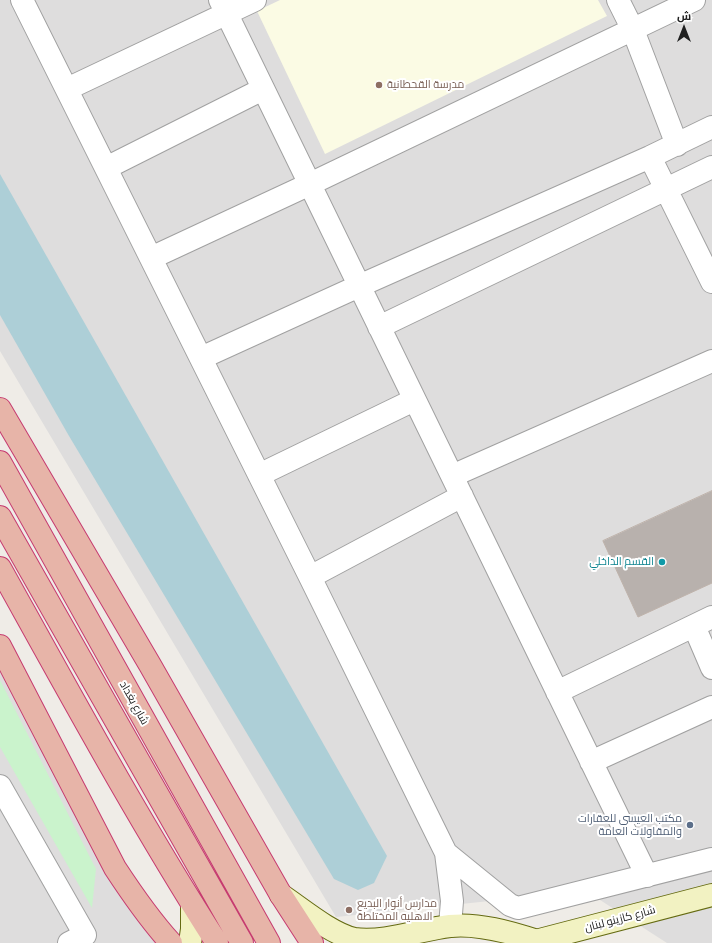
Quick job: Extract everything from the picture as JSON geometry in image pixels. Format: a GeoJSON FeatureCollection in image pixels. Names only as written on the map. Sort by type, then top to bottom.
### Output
{"type":"FeatureCollection","features":[{"type":"Feature","properties":{"kind":"highway"},"geometry":{"type":"LineString","coordinates":[[0,409],[150,665],[281,895],[312,943]]}},
{"type":"Feature","properties":{"kind":"highway","name":"شارع بغداد"},"geometry":{"type":"LineString","coordinates":[[0,462],[269,943]]}},
{"type":"Feature","properties":{"kind":"highway"},"geometry":{"type":"LineString","coordinates":[[0,517],[242,943]]}},
{"type":"Feature","properties":{"kind":"highway"},"geometry":{"type":"LineString","coordinates":[[0,568],[94,738],[192,904],[217,943]]}},
{"type":"Feature","properties":{"kind":"highway"},"geometry":{"type":"LineString","coordinates":[[0,646],[115,868],[134,897],[159,930],[171,943]]}},
{"type":"Feature","properties":{"kind":"main road"},"geometry":{"type":"LineString","coordinates":[[281,895],[333,930],[343,936],[356,940],[397,938],[450,926],[466,925],[510,932],[532,942]]}},
{"type":"Feature","properties":{"kind":"main road","name":"شارع كازينو لبنان"},"geometry":{"type":"LineString","coordinates":[[532,942],[712,895]]}},
{"type":"Feature","properties":{"kind":"main road"},"geometry":{"type":"LineString","coordinates":[[190,943],[192,929],[192,904]]}},
{"type":"Feature","properties":{"kind":"street"},"geometry":{"type":"LineString","coordinates":[[22,0],[446,853],[452,901],[450,926]]}},
{"type":"Feature","properties":{"kind":"street"},"geometry":{"type":"LineString","coordinates":[[67,89],[223,7],[255,0]]}},
{"type":"Feature","properties":{"kind":"street"},"geometry":{"type":"LineString","coordinates":[[618,0],[633,30],[677,145]]}},
{"type":"Feature","properties":{"kind":"street"},"geometry":{"type":"LineString","coordinates":[[151,258],[310,184],[694,0]]}},
{"type":"Feature","properties":{"kind":"street"},"geometry":{"type":"LineString","coordinates":[[223,7],[647,876]]}},
{"type":"Feature","properties":{"kind":"street"},"geometry":{"type":"LineString","coordinates":[[106,168],[263,89]]}},
{"type":"Feature","properties":{"kind":"street"},"geometry":{"type":"LineString","coordinates":[[201,358],[677,145],[712,126]]}},
{"type":"Feature","properties":{"kind":"street"},"geometry":{"type":"LineString","coordinates":[[650,157],[712,282]]}},
{"type":"Feature","properties":{"kind":"street"},"geometry":{"type":"LineString","coordinates":[[379,327],[712,167]]}},
{"type":"Feature","properties":{"kind":"street"},"geometry":{"type":"LineString","coordinates":[[452,476],[712,361]]}},
{"type":"Feature","properties":{"kind":"street"},"geometry":{"type":"LineString","coordinates":[[259,475],[414,400]]}},
{"type":"Feature","properties":{"kind":"street"},"geometry":{"type":"LineString","coordinates":[[310,577],[462,496]]}},
{"type":"Feature","properties":{"kind":"street"},"geometry":{"type":"LineString","coordinates":[[557,692],[703,621],[712,668]]}},
{"type":"Feature","properties":{"kind":"street"},"geometry":{"type":"LineString","coordinates":[[591,762],[712,707]]}},
{"type":"Feature","properties":{"kind":"street"},"geometry":{"type":"LineString","coordinates":[[0,786],[85,935],[69,943]]}},
{"type":"Feature","properties":{"kind":"street"},"geometry":{"type":"LineString","coordinates":[[446,853],[510,905],[518,908],[712,859]]}},
{"type":"Feature","properties":{"kind":"shaded area"},"geometry":{"type":"Polygon","coordinates":[[[0,0],[712,0],[712,943],[667,943],[586,891],[336,917],[0,351],[0,0]]]}},
{"type":"Feature","properties":{"kind":"shaded area","name":"مدرسة القحطانية"},"geometry":{"type":"Polygon","coordinates":[[[280,0],[598,0],[607,16],[325,154],[257,11],[280,0]]]}},
{"type":"Feature","properties":{"kind":"shaded area"},"geometry":{"type":"Polygon","coordinates":[[[0,663],[161,943],[0,943],[0,663]]]}},
{"type":"Feature","properties":{"kind":"green space"},"geometry":{"type":"Polygon","coordinates":[[[0,680],[96,869],[92,908],[0,747],[0,680]]]}},
{"type":"Feature","properties":{"kind":"water"},"geometry":{"type":"Polygon","coordinates":[[[0,174],[387,856],[374,883],[358,890],[334,879],[69,436],[0,315],[0,174]]]}},
{"type":"Feature","properties":{"kind":"building","name":"القسم الداخلي"},"geometry":{"type":"Polygon","coordinates":[[[712,491],[712,583],[638,617],[603,541],[712,491]]]}},
{"type":"Feature","properties":{"kind":"place","name":"مدرسة القحطانية"},"geometry":{"type":"Point","coordinates":[379,85]}},
{"type":"Feature","properties":{"kind":"place","name":"القسم الداخلي"},"geometry":{"type":"Point","coordinates":[662,562]}},
{"type":"Feature","properties":{"kind":"place","name":"مكتب العيسى للعقارات والمقاولات العامة"},"geometry":{"type":"Point","coordinates":[690,825]}},
{"type":"Feature","properties":{"kind":"place","name":"مدارس أنوار البديع الاهليه المختلطة"},"geometry":{"type":"Point","coordinates":[349,910]}}]}
